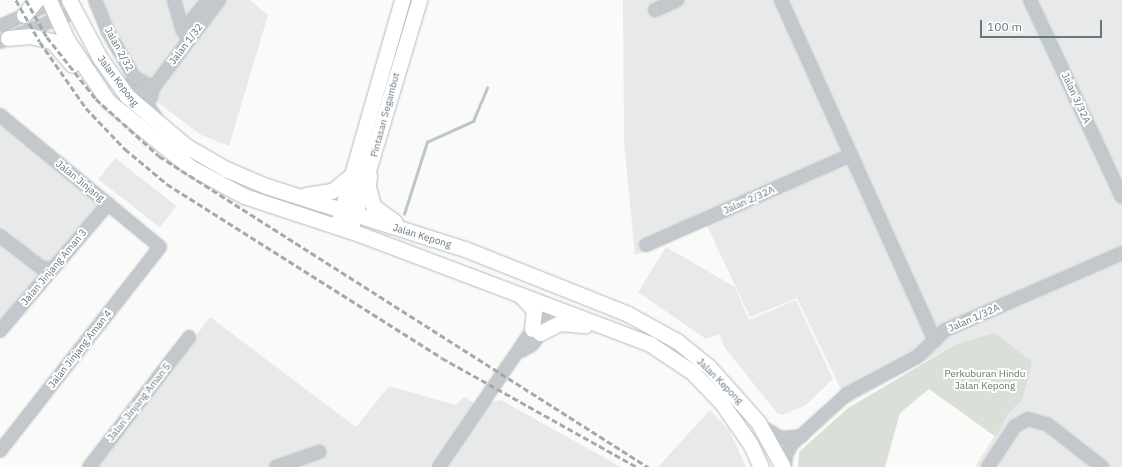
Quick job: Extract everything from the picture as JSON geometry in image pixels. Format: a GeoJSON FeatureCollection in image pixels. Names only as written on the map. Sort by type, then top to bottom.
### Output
{"type":"FeatureCollection","features":[{"type":"Feature","properties":{"kind":"main road"},"geometry":{"type":"LineString","coordinates":[[24,14],[36,0]]}},
{"type":"Feature","properties":{"kind":"main road","name":"Pintasan Segambut"},"geometry":{"type":"LineString","coordinates":[[343,228],[348,212],[353,174],[402,0]]}},
{"type":"Feature","properties":{"kind":"main road","name":"Pintasan Segambut"},"geometry":{"type":"LineString","coordinates":[[348,212],[369,175],[419,0]]}},
{"type":"Feature","properties":{"kind":"main road","name":"Jalan Kepong"},"geometry":{"type":"LineString","coordinates":[[54,5],[91,80],[123,116],[190,167],[244,196],[343,228],[518,294],[555,305],[621,331],[672,357],[702,381],[736,421],[761,467]]}},
{"type":"Feature","properties":{"kind":"main road","name":"Jalan Kepong"},"geometry":{"type":"LineString","coordinates":[[72,6],[108,70],[127,96],[156,124],[209,160],[293,194],[419,236],[465,249],[628,314],[677,341],[709,367],[758,422],[784,467]]}},
{"type":"Feature","properties":{"kind":"main road"},"geometry":{"type":"LineString","coordinates":[[3,35],[30,36],[52,41],[75,68],[91,80]]}},
{"type":"Feature","properties":{"kind":"main road"},"geometry":{"type":"LineString","coordinates":[[293,194],[326,194],[353,174]]}},
{"type":"Feature","properties":{"kind":"main road"},"geometry":{"type":"LineString","coordinates":[[369,175],[368,187],[374,208],[419,236],[544,291],[555,305],[575,301],[628,314]]}},
{"type":"Feature","properties":{"kind":"main road"},"geometry":{"type":"LineString","coordinates":[[518,294],[534,310],[536,331],[566,322],[621,331]]}},
{"type":"Feature","properties":{"kind":"street","name":"Jalan 2/32"},"geometry":{"type":"LineString","coordinates":[[96,0],[108,32],[134,77],[153,88]]}},
{"type":"Feature","properties":{"kind":"street"},"geometry":{"type":"LineString","coordinates":[[174,0],[186,35]]}},
{"type":"Feature","properties":{"kind":"street"},"geometry":{"type":"LineString","coordinates":[[186,35],[208,0]]}},
{"type":"Feature","properties":{"kind":"street","name":"Jalan 1/32"},"geometry":{"type":"LineString","coordinates":[[209,160],[154,115],[148,102],[153,88],[186,35],[219,0]]}},
{"type":"Feature","properties":{"kind":"street"},"geometry":{"type":"LineString","coordinates":[[655,10],[677,0]]}},
{"type":"Feature","properties":{"kind":"street"},"geometry":{"type":"LineString","coordinates":[[781,0],[935,341]]}},
{"type":"Feature","properties":{"kind":"street","name":"Jalan 3/32A"},"geometry":{"type":"LineString","coordinates":[[1030,0],[1122,196]]}},
{"type":"Feature","properties":{"kind":"street"},"geometry":{"type":"LineString","coordinates":[[3,35],[54,5]]}},
{"type":"Feature","properties":{"kind":"street"},"geometry":{"type":"LineString","coordinates":[[3,35],[24,14],[54,5],[72,6]]}},
{"type":"Feature","properties":{"kind":"street"},"geometry":{"type":"LineString","coordinates":[[108,70],[136,94],[153,88]]}},
{"type":"Feature","properties":{"kind":"street","name":"Jalan Jinjang"},"geometry":{"type":"LineString","coordinates":[[0,115],[160,247]]}},
{"type":"Feature","properties":{"kind":"street","name":"Jalan 2/32A"},"geometry":{"type":"LineString","coordinates":[[646,245],[851,155]]}},
{"type":"Feature","properties":{"kind":"street","name":"Jalan Jinjang Aman 3"},"geometry":{"type":"LineString","coordinates":[[0,331],[108,204]]}},
{"type":"Feature","properties":{"kind":"street"},"geometry":{"type":"LineString","coordinates":[[0,236],[42,268],[53,269]]}},
{"type":"Feature","properties":{"kind":"street","name":"Jalan Jinjang Aman 4"},"geometry":{"type":"LineString","coordinates":[[0,450],[160,247]]}},
{"type":"Feature","properties":{"kind":"street","name":"Jalan 1/32A"},"geometry":{"type":"LineString","coordinates":[[802,436],[847,394],[916,357],[935,341],[945,330],[1122,253]]}},
{"type":"Feature","properties":{"kind":"street"},"geometry":{"type":"LineString","coordinates":[[439,467],[555,305]]}},
{"type":"Feature","properties":{"kind":"street","name":"Jalan Jinjang Aman 5"},"geometry":{"type":"LineString","coordinates":[[89,467],[189,337]]}},
{"type":"Feature","properties":{"kind":"street"},"geometry":{"type":"LineString","coordinates":[[988,467],[1015,426],[1028,419],[1047,424],[1102,467]]}},
{"type":"Feature","properties":{"kind":"street"},"geometry":{"type":"LineString","coordinates":[[758,422],[775,436],[802,436]]}},
{"type":"Feature","properties":{"kind":"street"},"geometry":{"type":"LineString","coordinates":[[784,467],[788,450],[802,436]]}},
{"type":"Feature","properties":{"kind":"street"},"geometry":{"type":"LineString","coordinates":[[276,467],[319,452]]}},
{"type":"Feature","properties":{"kind":"shaded area"},"geometry":{"type":"Polygon","coordinates":[[[97,0],[250,0],[268,15],[229,146],[201,135],[137,87],[108,46],[97,0]]]}},
{"type":"Feature","properties":{"kind":"shaded area"},"geometry":{"type":"Polygon","coordinates":[[[623,0],[1122,0],[1122,467],[975,467],[1008,414],[1022,400],[956,344],[848,404],[797,298],[750,317],[707,226],[635,255],[624,142],[623,0]]]}},
{"type":"Feature","properties":{"kind":"shaded area"},"geometry":{"type":"Polygon","coordinates":[[[0,109],[110,200],[0,327],[0,109]]]}},
{"type":"Feature","properties":{"kind":"shaded area"},"geometry":{"type":"Polygon","coordinates":[[[115,158],[176,206],[160,227],[98,179],[115,158]]]}},
{"type":"Feature","properties":{"kind":"shaded area"},"geometry":{"type":"Polygon","coordinates":[[[666,247],[735,287],[749,320],[796,300],[833,379],[806,405],[782,415],[777,413],[725,348],[719,334],[706,339],[638,292],[666,247]]]}},
{"type":"Feature","properties":{"kind":"shaded area"},"geometry":{"type":"Polygon","coordinates":[[[210,317],[356,427],[389,386],[456,405],[464,397],[476,404],[501,400],[621,467],[97,467],[210,317]]]}},
{"type":"Feature","properties":{"kind":"shaded area"},"geometry":{"type":"Polygon","coordinates":[[[710,410],[729,430],[746,467],[658,467],[710,410]]]}},
{"type":"Feature","properties":{"kind":"green space","name":"Perkuburan Hindu Jalan Kepong"},"geometry":{"type":"Polygon","coordinates":[[[995,333],[1032,362],[1022,400],[1008,414],[996,437],[929,389],[900,413],[885,467],[798,467],[799,452],[848,408],[956,344],[995,333]]]}},
{"type":"Feature","properties":{"kind":"waterway"},"geometry":{"type":"LineString","coordinates":[[404,214],[427,142],[473,121],[487,88]]}},
{"type":"Feature","properties":{"kind":"railway"},"geometry":{"type":"LineString","coordinates":[[16,0],[40,42],[86,108],[125,149],[167,184],[442,358],[637,467]]}},
{"type":"Feature","properties":{"kind":"railway"},"geometry":{"type":"LineString","coordinates":[[26,0],[47,37],[96,99],[159,156],[648,467]]}}]}
